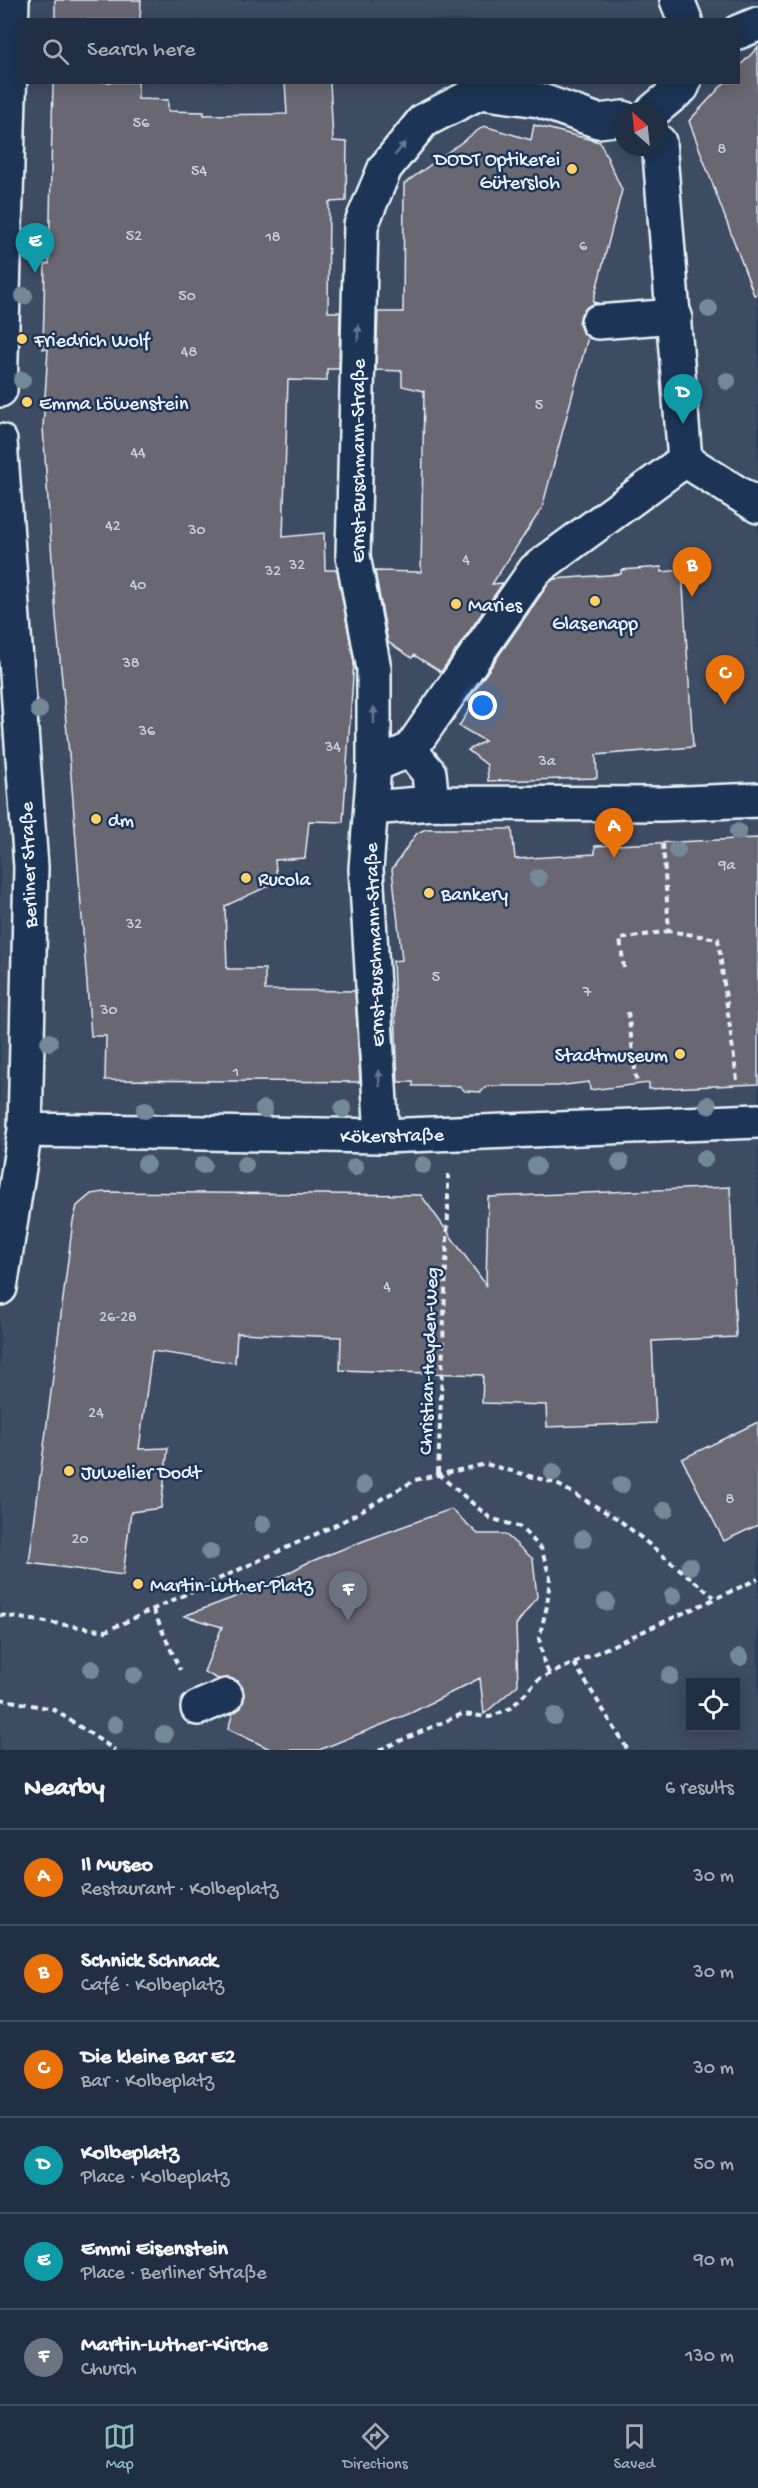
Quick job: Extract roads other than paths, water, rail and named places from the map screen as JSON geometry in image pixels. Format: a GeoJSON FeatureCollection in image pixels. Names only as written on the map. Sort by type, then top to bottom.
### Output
{"type":"FeatureCollection","features":[{"type":"Feature","properties":{"kind":"street"},"geometry":{"type":"LineString","coordinates":[[0,390],[4,161],[12,0]]}},
{"type":"Feature","properties":{"kind":"street"},"geometry":{"type":"LineString","coordinates":[[677,0],[684,18]]}},
{"type":"Feature","properties":{"kind":"street"},"geometry":{"type":"LineString","coordinates":[[740,31],[758,24]]}},
{"type":"Feature","properties":{"kind":"street"},"geometry":{"type":"LineString","coordinates":[[664,102],[683,84]]}},
{"type":"Feature","properties":{"kind":"street","name":"Ernst-Buschmann-Straße"},"geometry":{"type":"LineString","coordinates":[[382,1136],[366,869],[374,765],[374,669],[353,556],[361,225],[385,168],[423,121],[480,92],[538,100],[598,121],[614,119]]}},
{"type":"Feature","properties":{"kind":"street"},"geometry":{"type":"LineString","coordinates":[[660,156],[685,460]]}},
{"type":"Feature","properties":{"kind":"street"},"geometry":{"type":"LineString","coordinates":[[598,322],[675,315]]}},
{"type":"Feature","properties":{"kind":"street","name":"Berliner Straße"},"geometry":{"type":"LineString","coordinates":[[0,441],[31,867],[25,1130],[0,1288]]}},
{"type":"Feature","properties":{"kind":"street"},"geometry":{"type":"LineString","coordinates":[[374,765],[410,750],[535,570],[685,460]]}},
{"type":"Feature","properties":{"kind":"street"},"geometry":{"type":"LineString","coordinates":[[685,460],[758,506]]}},
{"type":"Feature","properties":{"kind":"street"},"geometry":{"type":"LineString","coordinates":[[410,750],[429,773],[432,803]]}},
{"type":"Feature","properties":{"kind":"street"},"geometry":{"type":"LineString","coordinates":[[371,808],[432,803],[662,816],[758,800]]}},
{"type":"Feature","properties":{"kind":"street","name":"Kökerstraße"},"geometry":{"type":"LineString","coordinates":[[25,1130],[382,1136],[750,1121]]}},
{"type":"Feature","properties":{"kind":"place","name":"DODT Optikerei Gütersloh"},"geometry":{"type":"Point","coordinates":[572,169]}},
{"type":"Feature","properties":{"kind":"place","name":"Emmi Eisenstein"},"geometry":{"type":"Point","coordinates":[35,273]}},
{"type":"Feature","properties":{"kind":"place","name":"Friedrich Wolf"},"geometry":{"type":"Point","coordinates":[22,339]}},
{"type":"Feature","properties":{"kind":"place","name":"Emma Löwenstein"},"geometry":{"type":"Point","coordinates":[27,402]}},
{"type":"Feature","properties":{"kind":"place","name":"Kolbeplatz"},"geometry":{"type":"Point","coordinates":[683,424]}},
{"type":"Feature","properties":{"kind":"place","name":"Schnick Schnack"},"geometry":{"type":"Point","coordinates":[692,597]}},
{"type":"Feature","properties":{"kind":"place","name":"Glasenapp"},"geometry":{"type":"Point","coordinates":[595,601]}},
{"type":"Feature","properties":{"kind":"place","name":"Maries"},"geometry":{"type":"Point","coordinates":[456,604]}},
{"type":"Feature","properties":{"kind":"place","name":"Die kleine Bar E2"},"geometry":{"type":"Point","coordinates":[725,705]}},
{"type":"Feature","properties":{"kind":"place","name":"dm"},"geometry":{"type":"Point","coordinates":[96,819]}},
{"type":"Feature","properties":{"kind":"place","name":"Il Museo"},"geometry":{"type":"Point","coordinates":[614,858]}},
{"type":"Feature","properties":{"kind":"place","name":"Rucola"},"geometry":{"type":"Point","coordinates":[246,878]}},
{"type":"Feature","properties":{"kind":"place","name":"Bankery"},"geometry":{"type":"Point","coordinates":[429,893]}},
{"type":"Feature","properties":{"kind":"place","name":"Stadtmuseum"},"geometry":{"type":"Point","coordinates":[680,1054]}},
{"type":"Feature","properties":{"kind":"place","name":"Juwelier Dodt"},"geometry":{"type":"Point","coordinates":[69,1471]}},
{"type":"Feature","properties":{"kind":"place","name":"Martin-Luther-Platz"},"geometry":{"type":"Point","coordinates":[138,1584]}},
{"type":"Feature","properties":{"kind":"place","name":"Martin-Luther-Kirche"},"geometry":{"type":"Point","coordinates":[348,1621]}}]}
